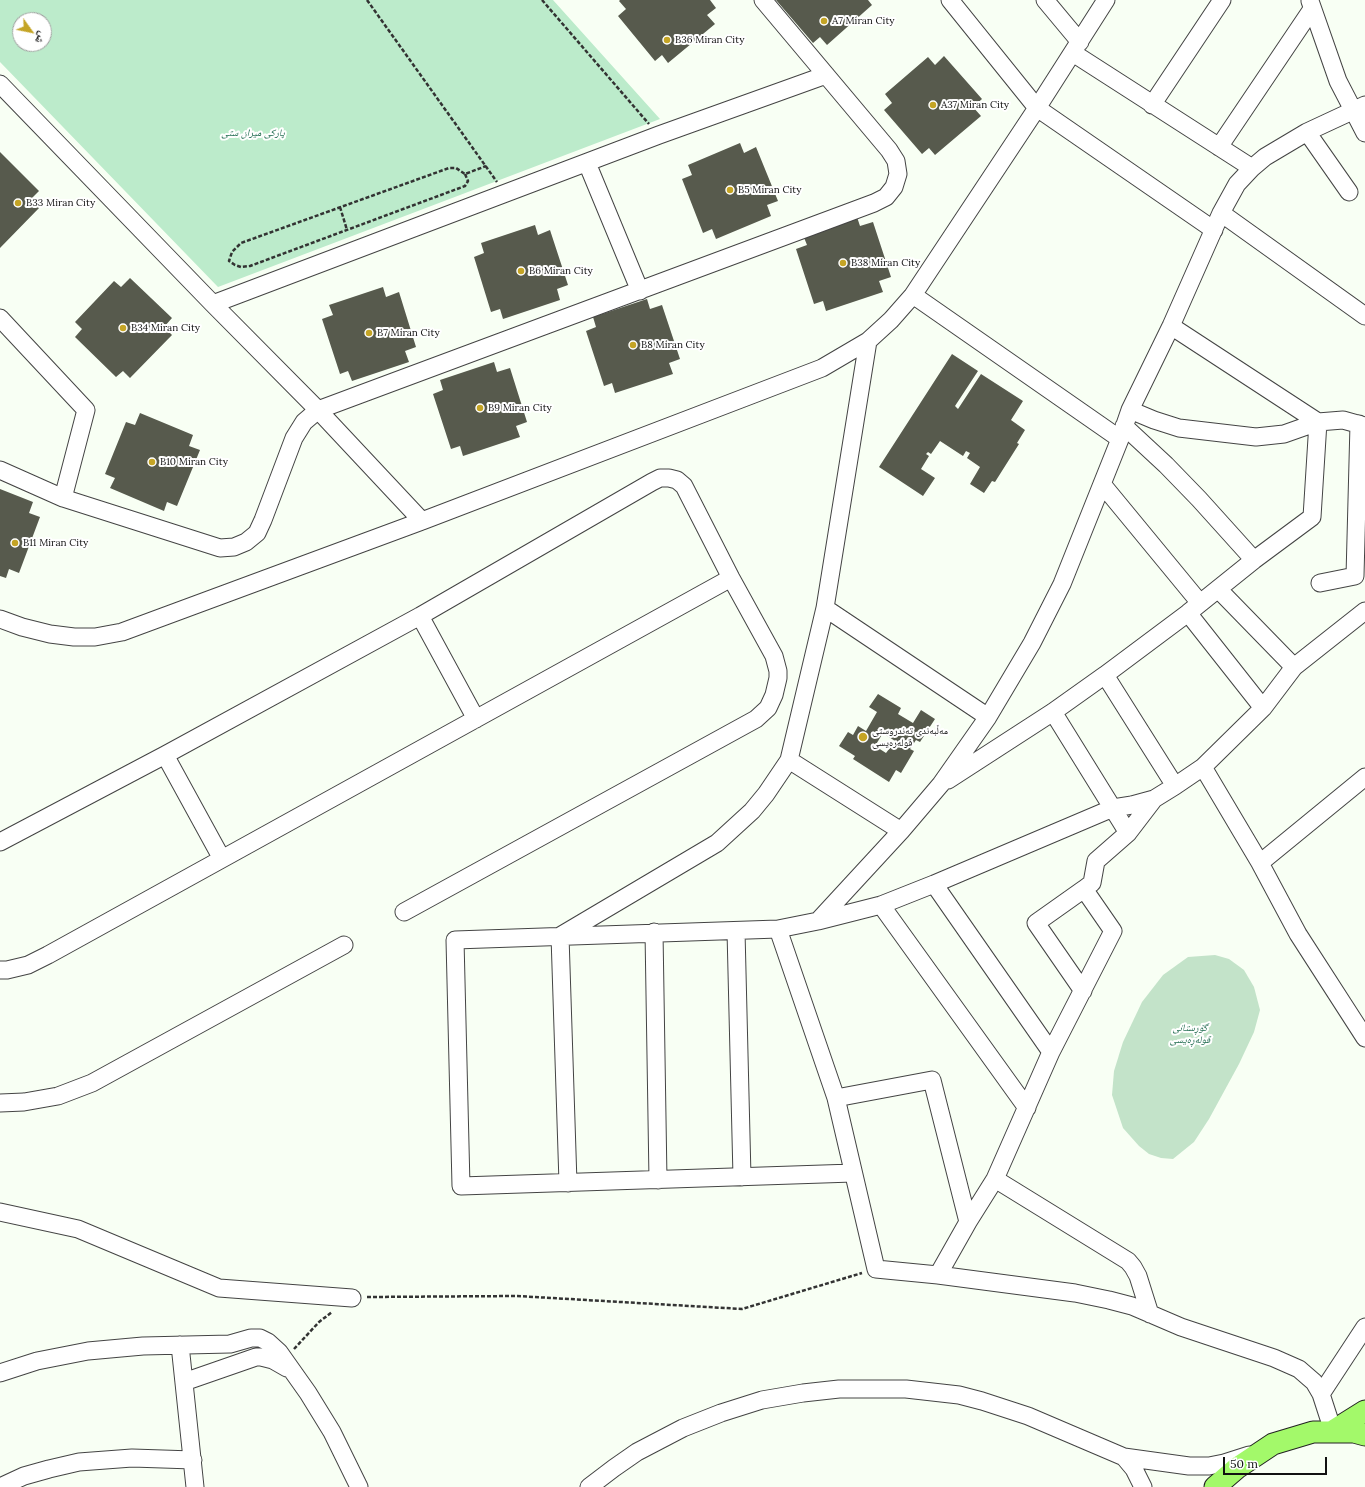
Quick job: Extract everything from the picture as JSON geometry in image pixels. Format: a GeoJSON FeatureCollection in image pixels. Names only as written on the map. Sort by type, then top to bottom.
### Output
{"type":"FeatureCollection","features":[{"type":"Feature","properties":{"kind":"main road"},"geometry":{"type":"LineString","coordinates":[[1333,1431],[1365,1411]]}},
{"type":"Feature","properties":{"kind":"main road"},"geometry":{"type":"LineString","coordinates":[[1215,1487],[1237,1468],[1273,1444],[1313,1432],[1354,1432],[1365,1435]]}},
{"type":"Feature","properties":{"kind":"street"},"geometry":{"type":"LineString","coordinates":[[0,470],[63,498],[220,548],[234,547],[246,542],[256,532],[263,520],[294,438],[304,422],[318,410],[640,291],[874,203],[886,197],[894,187],[898,174],[896,161],[889,150],[763,0]]}},
{"type":"Feature","properties":{"kind":"street"},"geometry":{"type":"LineString","coordinates":[[950,0],[1037,108],[1214,230]]}},
{"type":"Feature","properties":{"kind":"street"},"geometry":{"type":"LineString","coordinates":[[1045,0],[1076,47],[1152,105],[1252,168]]}},
{"type":"Feature","properties":{"kind":"street"},"geometry":{"type":"LineString","coordinates":[[0,619],[50,634],[74,637],[95,637],[122,632],[422,521],[822,368],[868,341],[891,320],[913,295],[1037,108],[1106,0]]}},
{"type":"Feature","properties":{"kind":"street"},"geometry":{"type":"LineString","coordinates":[[1152,105],[1222,0]]}},
{"type":"Feature","properties":{"kind":"street"},"geometry":{"type":"LineString","coordinates":[[1219,147],[1311,5]]}},
{"type":"Feature","properties":{"kind":"street"},"geometry":{"type":"LineString","coordinates":[[1311,5],[1338,81],[1359,107],[1365,133]]}},
{"type":"Feature","properties":{"kind":"street"},"geometry":{"type":"LineString","coordinates":[[213,304],[659,135],[826,75]]}},
{"type":"Feature","properties":{"kind":"street"},"geometry":{"type":"LineString","coordinates":[[0,84],[318,410],[422,521]]}},
{"type":"Feature","properties":{"kind":"street"},"geometry":{"type":"LineString","coordinates":[[818,922],[901,831],[941,784],[988,717],[1032,643],[1062,584],[1130,410],[1171,326],[1221,213],[1237,184],[1265,157],[1307,132],[1359,107]]}},
{"type":"Feature","properties":{"kind":"street"},"geometry":{"type":"LineString","coordinates":[[1307,132],[1349,192]]}},
{"type":"Feature","properties":{"kind":"street"},"geometry":{"type":"LineString","coordinates":[[587,163],[640,291]]}},
{"type":"Feature","properties":{"kind":"street"},"geometry":{"type":"LineString","coordinates":[[1221,213],[1365,316]]}},
{"type":"Feature","properties":{"kind":"street"},"geometry":{"type":"LineString","coordinates":[[913,295],[1122,432],[1172,471],[1254,560]]}},
{"type":"Feature","properties":{"kind":"street"},"geometry":{"type":"LineString","coordinates":[[0,318],[86,410],[63,498]]}},
{"type":"Feature","properties":{"kind":"street"},"geometry":{"type":"LineString","coordinates":[[1171,326],[1318,422]]}},
{"type":"Feature","properties":{"kind":"street"},"geometry":{"type":"LineString","coordinates":[[560,936],[717,843],[752,811],[766,794],[789,760],[825,608],[868,341]]}},
{"type":"Feature","properties":{"kind":"street"},"geometry":{"type":"LineString","coordinates":[[1130,410],[1179,428],[1243,437],[1284,434],[1318,422],[1344,420],[1362,425],[1355,576],[1320,583]]}},
{"type":"Feature","properties":{"kind":"street"},"geometry":{"type":"LineString","coordinates":[[941,784],[1053,712],[1105,675],[1312,517],[1318,422]]}},
{"type":"Feature","properties":{"kind":"street"},"geometry":{"type":"LineString","coordinates":[[0,842],[165,755],[420,616],[660,478],[677,480],[684,486],[731,578],[769,646],[777,664],[778,671],[776,686],[771,702],[763,714],[756,719],[404,912]]}},
{"type":"Feature","properties":{"kind":"street"},"geometry":{"type":"LineString","coordinates":[[1102,484],[1194,608],[1263,708]]}},
{"type":"Feature","properties":{"kind":"street"},"geometry":{"type":"LineString","coordinates":[[0,970],[17,968],[38,960],[731,578]]}},
{"type":"Feature","properties":{"kind":"street"},"geometry":{"type":"LineString","coordinates":[[1218,589],[1294,667]]}},
{"type":"Feature","properties":{"kind":"street"},"geometry":{"type":"LineString","coordinates":[[825,608],[988,717]]}},
{"type":"Feature","properties":{"kind":"street"},"geometry":{"type":"LineString","coordinates":[[853,1173],[461,1186],[455,940],[654,932],[778,929],[818,922],[880,905],[934,884],[1113,808],[1154,799],[1176,786],[1203,767],[1263,708],[1294,667],[1365,611]]}},
{"type":"Feature","properties":{"kind":"street"},"geometry":{"type":"LineString","coordinates":[[420,616],[476,719]]}},
{"type":"Feature","properties":{"kind":"street"},"geometry":{"type":"LineString","coordinates":[[1105,675],[1176,786]]}},
{"type":"Feature","properties":{"kind":"street"},"geometry":{"type":"LineString","coordinates":[[1053,712],[1128,833]]}},
{"type":"Feature","properties":{"kind":"street"},"geometry":{"type":"LineString","coordinates":[[165,755],[222,859]]}},
{"type":"Feature","properties":{"kind":"street"},"geometry":{"type":"LineString","coordinates":[[789,760],[901,831]]}},
{"type":"Feature","properties":{"kind":"street"},"geometry":{"type":"LineString","coordinates":[[1203,767],[1260,863],[1298,934],[1365,1038]]}},
{"type":"Feature","properties":{"kind":"street"},"geometry":{"type":"LineString","coordinates":[[1260,863],[1365,777]]}},
{"type":"Feature","properties":{"kind":"street"},"geometry":{"type":"LineString","coordinates":[[1083,991],[1036,924],[1092,882],[1096,861],[1128,833],[1154,799]]}},
{"type":"Feature","properties":{"kind":"street"},"geometry":{"type":"LineString","coordinates":[[934,884],[1051,1052]]}},
{"type":"Feature","properties":{"kind":"street"},"geometry":{"type":"LineString","coordinates":[[938,1275],[968,1222],[995,1179],[1051,1052],[1113,931],[1084,889]]}},
{"type":"Feature","properties":{"kind":"street"},"geometry":{"type":"LineString","coordinates":[[880,905],[1027,1108]]}},
{"type":"Feature","properties":{"kind":"street"},"geometry":{"type":"LineString","coordinates":[[778,929],[836,1098],[876,1269],[938,1275],[1075,1293],[1132,1306],[1186,1328],[1274,1358],[1299,1370],[1314,1382],[1321,1394],[1333,1431]]}},
{"type":"Feature","properties":{"kind":"street"},"geometry":{"type":"LineString","coordinates":[[736,931],[742,1177]]}},
{"type":"Feature","properties":{"kind":"street"},"geometry":{"type":"LineString","coordinates":[[654,932],[658,1180]]}},
{"type":"Feature","properties":{"kind":"street"},"geometry":{"type":"LineString","coordinates":[[560,936],[568,1183]]}},
{"type":"Feature","properties":{"kind":"street"},"geometry":{"type":"LineString","coordinates":[[0,1103],[36,1101],[58,1096],[87,1085],[344,945]]}},
{"type":"Feature","properties":{"kind":"street"},"geometry":{"type":"LineString","coordinates":[[836,1098],[932,1080],[968,1222]]}},
{"type":"Feature","properties":{"kind":"street"},"geometry":{"type":"LineString","coordinates":[[995,1179],[1128,1261],[1138,1276],[1150,1314]]}},
{"type":"Feature","properties":{"kind":"street"},"geometry":{"type":"LineString","coordinates":[[0,1212],[78,1230],[219,1288],[352,1298]]}},
{"type":"Feature","properties":{"kind":"street"},"geometry":{"type":"LineString","coordinates":[[1321,1394],[1365,1327]]}},
{"type":"Feature","properties":{"kind":"street"},"geometry":{"type":"LineString","coordinates":[[0,1373],[37,1361],[88,1351],[143,1346],[230,1344],[255,1337],[268,1342],[289,1366],[308,1393],[328,1426],[359,1487]]}},
{"type":"Feature","properties":{"kind":"street"},"geometry":{"type":"LineString","coordinates":[[180,1345],[195,1487]]}},
{"type":"Feature","properties":{"kind":"street"},"geometry":{"type":"LineString","coordinates":[[184,1382],[252,1358],[261,1357],[289,1366]]}},
{"type":"Feature","properties":{"kind":"street"},"geometry":{"type":"LineString","coordinates":[[589,1487],[637,1452],[683,1428],[721,1413],[762,1400],[839,1389],[906,1389],[952,1394],[982,1401],[1028,1416],[1124,1457],[1189,1466],[1209,1466],[1224,1463],[1266,1449]]}},
{"type":"Feature","properties":{"kind":"street"},"geometry":{"type":"LineString","coordinates":[[1124,1457],[1137,1474],[1143,1487]]}},
{"type":"Feature","properties":{"kind":"street"},"geometry":{"type":"LineString","coordinates":[[0,1487],[37,1472],[79,1462],[132,1458],[193,1460]]}},
{"type":"Feature","properties":{"kind":"path"},"geometry":{"type":"LineString","coordinates":[[367,0],[506,194]]}},
{"type":"Feature","properties":{"kind":"path"},"geometry":{"type":"LineString","coordinates":[[542,0],[659,135]]}},
{"type":"Feature","properties":{"kind":"path"},"geometry":{"type":"LineString","coordinates":[[465,174],[486,166]]}},
{"type":"Feature","properties":{"kind":"path"},"geometry":{"type":"LineString","coordinates":[[449,168],[456,168],[465,174],[468,181],[465,186],[250,266],[241,267],[229,261],[232,252],[241,243],[449,168]]}},
{"type":"Feature","properties":{"kind":"path"},"geometry":{"type":"LineString","coordinates":[[340,207],[347,230]]}},
{"type":"Feature","properties":{"kind":"path"},"geometry":{"type":"LineString","coordinates":[[289,1366],[320,1322],[352,1298],[517,1296],[742,1309],[876,1269]]}},
{"type":"Feature","properties":{"kind":"green space","name":"پارکی میران ستی"},"geometry":{"type":"Polygon","coordinates":[[[0,0],[553,0],[660,119],[218,287],[0,62],[0,0]]]}},
{"type":"Feature","properties":{"kind":"green space","name":"گۆڕستانی قولەڕەیسی"},"geometry":{"type":"Polygon","coordinates":[[[1215,955],[1229,959],[1244,970],[1254,987],[1260,1010],[1254,1032],[1239,1064],[1209,1119],[1194,1142],[1173,1159],[1161,1158],[1149,1154],[1139,1146],[1123,1128],[1112,1095],[1114,1071],[1123,1042],[1142,1002],[1163,975],[1188,957],[1215,955]]]}},
{"type":"Feature","properties":{"kind":"building","name":"B36 Miran City"},"geometry":{"type":"Polygon","coordinates":[[[710,0],[716,8],[707,15],[715,24],[668,63],[662,55],[655,61],[618,16],[626,9],[619,1],[710,0]]]}},
{"type":"Feature","properties":{"kind":"building","name":"A7 Miran City"},"geometry":{"type":"Polygon","coordinates":[[[776,0],[868,0],[872,5],[827,45],[820,37],[813,43],[776,0]]]}},
{"type":"Feature","properties":{"kind":"building","name":"A37 Miran City"},"geometry":{"type":"Polygon","coordinates":[[[944,56],[982,99],[973,107],[981,116],[935,155],[929,148],[922,154],[884,110],[892,103],[885,94],[928,57],[935,65],[944,56]]]}},
{"type":"Feature","properties":{"kind":"building","name":"B5 Miran City"},"geometry":{"type":"Polygon","coordinates":[[[740,143],[744,153],[756,147],[778,201],[767,205],[771,216],[716,239],[712,229],[703,233],[682,179],[692,175],[688,165],[740,143]]]}},
{"type":"Feature","properties":{"kind":"building","name":"B33 Miran City"},"geometry":{"type":"Polygon","coordinates":[[[0,152],[39,191],[31,199],[40,207],[0,248],[0,152]]]}},
{"type":"Feature","properties":{"kind":"building","name":"B38 Miran City"},"geometry":{"type":"Polygon","coordinates":[[[857,217],[860,226],[873,222],[891,277],[879,281],[883,292],[826,311],[823,301],[814,304],[796,249],[807,245],[803,235],[857,217]]]}},
{"type":"Feature","properties":{"kind":"building","name":"B6 Miran City"},"geometry":{"type":"Polygon","coordinates":[[[535,225],[538,235],[550,230],[568,285],[557,289],[560,300],[503,319],[500,309],[491,312],[474,257],[484,253],[481,243],[535,225]]]}},
{"type":"Feature","properties":{"kind":"building","name":"B34 Miran City"},"geometry":{"type":"Polygon","coordinates":[[[130,278],[172,318],[164,327],[172,335],[130,378],[123,371],[116,377],[75,337],[82,329],[75,322],[114,281],[121,287],[130,278]]]}},
{"type":"Feature","properties":{"kind":"building","name":"B7 Miran City"},"geometry":{"type":"Polygon","coordinates":[[[383,287],[386,297],[399,292],[416,347],[405,351],[409,362],[352,381],[348,371],[340,374],[322,319],[333,315],[329,305],[383,287]]]}},
{"type":"Feature","properties":{"kind":"building","name":"B8 Miran City"},"geometry":{"type":"Polygon","coordinates":[[[647,299],[650,309],[662,305],[680,359],[669,363],[673,374],[615,393],[612,383],[604,386],[586,331],[596,327],[593,317],[647,299]]]}},
{"type":"Feature","properties":{"kind":"building"},"geometry":{"type":"Polygon","coordinates":[[[952,354],[978,371],[955,406],[958,409],[981,374],[1023,401],[1011,420],[1025,430],[1017,443],[1019,444],[995,482],[992,481],[984,493],[970,484],[980,467],[967,458],[970,453],[966,451],[963,456],[940,441],[931,454],[928,452],[926,454],[929,456],[921,469],[935,478],[923,496],[879,467],[952,354]]]}},
{"type":"Feature","properties":{"kind":"building","name":"B9 Miran City"},"geometry":{"type":"Polygon","coordinates":[[[494,362],[497,372],[510,368],[527,422],[516,426],[520,437],[463,456],[460,446],[451,449],[433,394],[443,390],[440,380],[494,362]]]}},
{"type":"Feature","properties":{"kind":"building","name":"B10 Miran City"},"geometry":{"type":"Polygon","coordinates":[[[140,413],[193,435],[189,446],[200,450],[177,506],[167,502],[164,511],[110,488],[115,478],[105,474],[126,422],[135,425],[140,413]]]}},
{"type":"Feature","properties":{"kind":"building","name":"B11 Miran City"},"geometry":{"type":"Polygon","coordinates":[[[0,489],[33,502],[29,513],[40,517],[19,573],[9,569],[6,578],[0,576],[0,489]]]}},
{"type":"Feature","properties":{"kind":"building","name":"مەڵبەندی تەندروستی قولەرەیسی"},"geometry":{"type":"Polygon","coordinates":[[[878,694],[901,708],[898,714],[913,723],[921,710],[935,719],[920,742],[916,740],[910,749],[914,751],[901,773],[896,770],[889,782],[853,759],[855,756],[839,746],[848,732],[853,735],[858,726],[866,731],[877,712],[869,707],[878,694]],[[883,733],[875,746],[886,753],[895,741],[883,733]]]}},
{"type":"Feature","properties":{"kind":"place","name":"A7 Miran City"},"geometry":{"type":"Point","coordinates":[824,21]}},
{"type":"Feature","properties":{"kind":"place","name":"B36 Miran City"},"geometry":{"type":"Point","coordinates":[667,40]}},
{"type":"Feature","properties":{"kind":"place","name":"A37 Miran City"},"geometry":{"type":"Point","coordinates":[933,105]}},
{"type":"Feature","properties":{"kind":"place","name":"B5 Miran City"},"geometry":{"type":"Point","coordinates":[730,190]}},
{"type":"Feature","properties":{"kind":"place","name":"B33 Miran City"},"geometry":{"type":"Point","coordinates":[18,203]}},
{"type":"Feature","properties":{"kind":"place","name":"B38 Miran City"},"geometry":{"type":"Point","coordinates":[843,263]}},
{"type":"Feature","properties":{"kind":"place","name":"B6 Miran City"},"geometry":{"type":"Point","coordinates":[521,271]}},
{"type":"Feature","properties":{"kind":"place","name":"B34 Miran City"},"geometry":{"type":"Point","coordinates":[123,328]}},
{"type":"Feature","properties":{"kind":"place","name":"B7 Miran City"},"geometry":{"type":"Point","coordinates":[369,333]}},
{"type":"Feature","properties":{"kind":"place","name":"B8 Miran City"},"geometry":{"type":"Point","coordinates":[633,345]}},
{"type":"Feature","properties":{"kind":"place","name":"B9 Miran City"},"geometry":{"type":"Point","coordinates":[480,408]}},
{"type":"Feature","properties":{"kind":"place","name":"B10 Miran City"},"geometry":{"type":"Point","coordinates":[152,462]}},
{"type":"Feature","properties":{"kind":"place","name":"B11 Miran City"},"geometry":{"type":"Point","coordinates":[15,543]}},
{"type":"Feature","properties":{"kind":"place","name":"مەڵبەندی تەندروستی قولەرەیسی"},"geometry":{"type":"Point","coordinates":[863,737]}}]}
